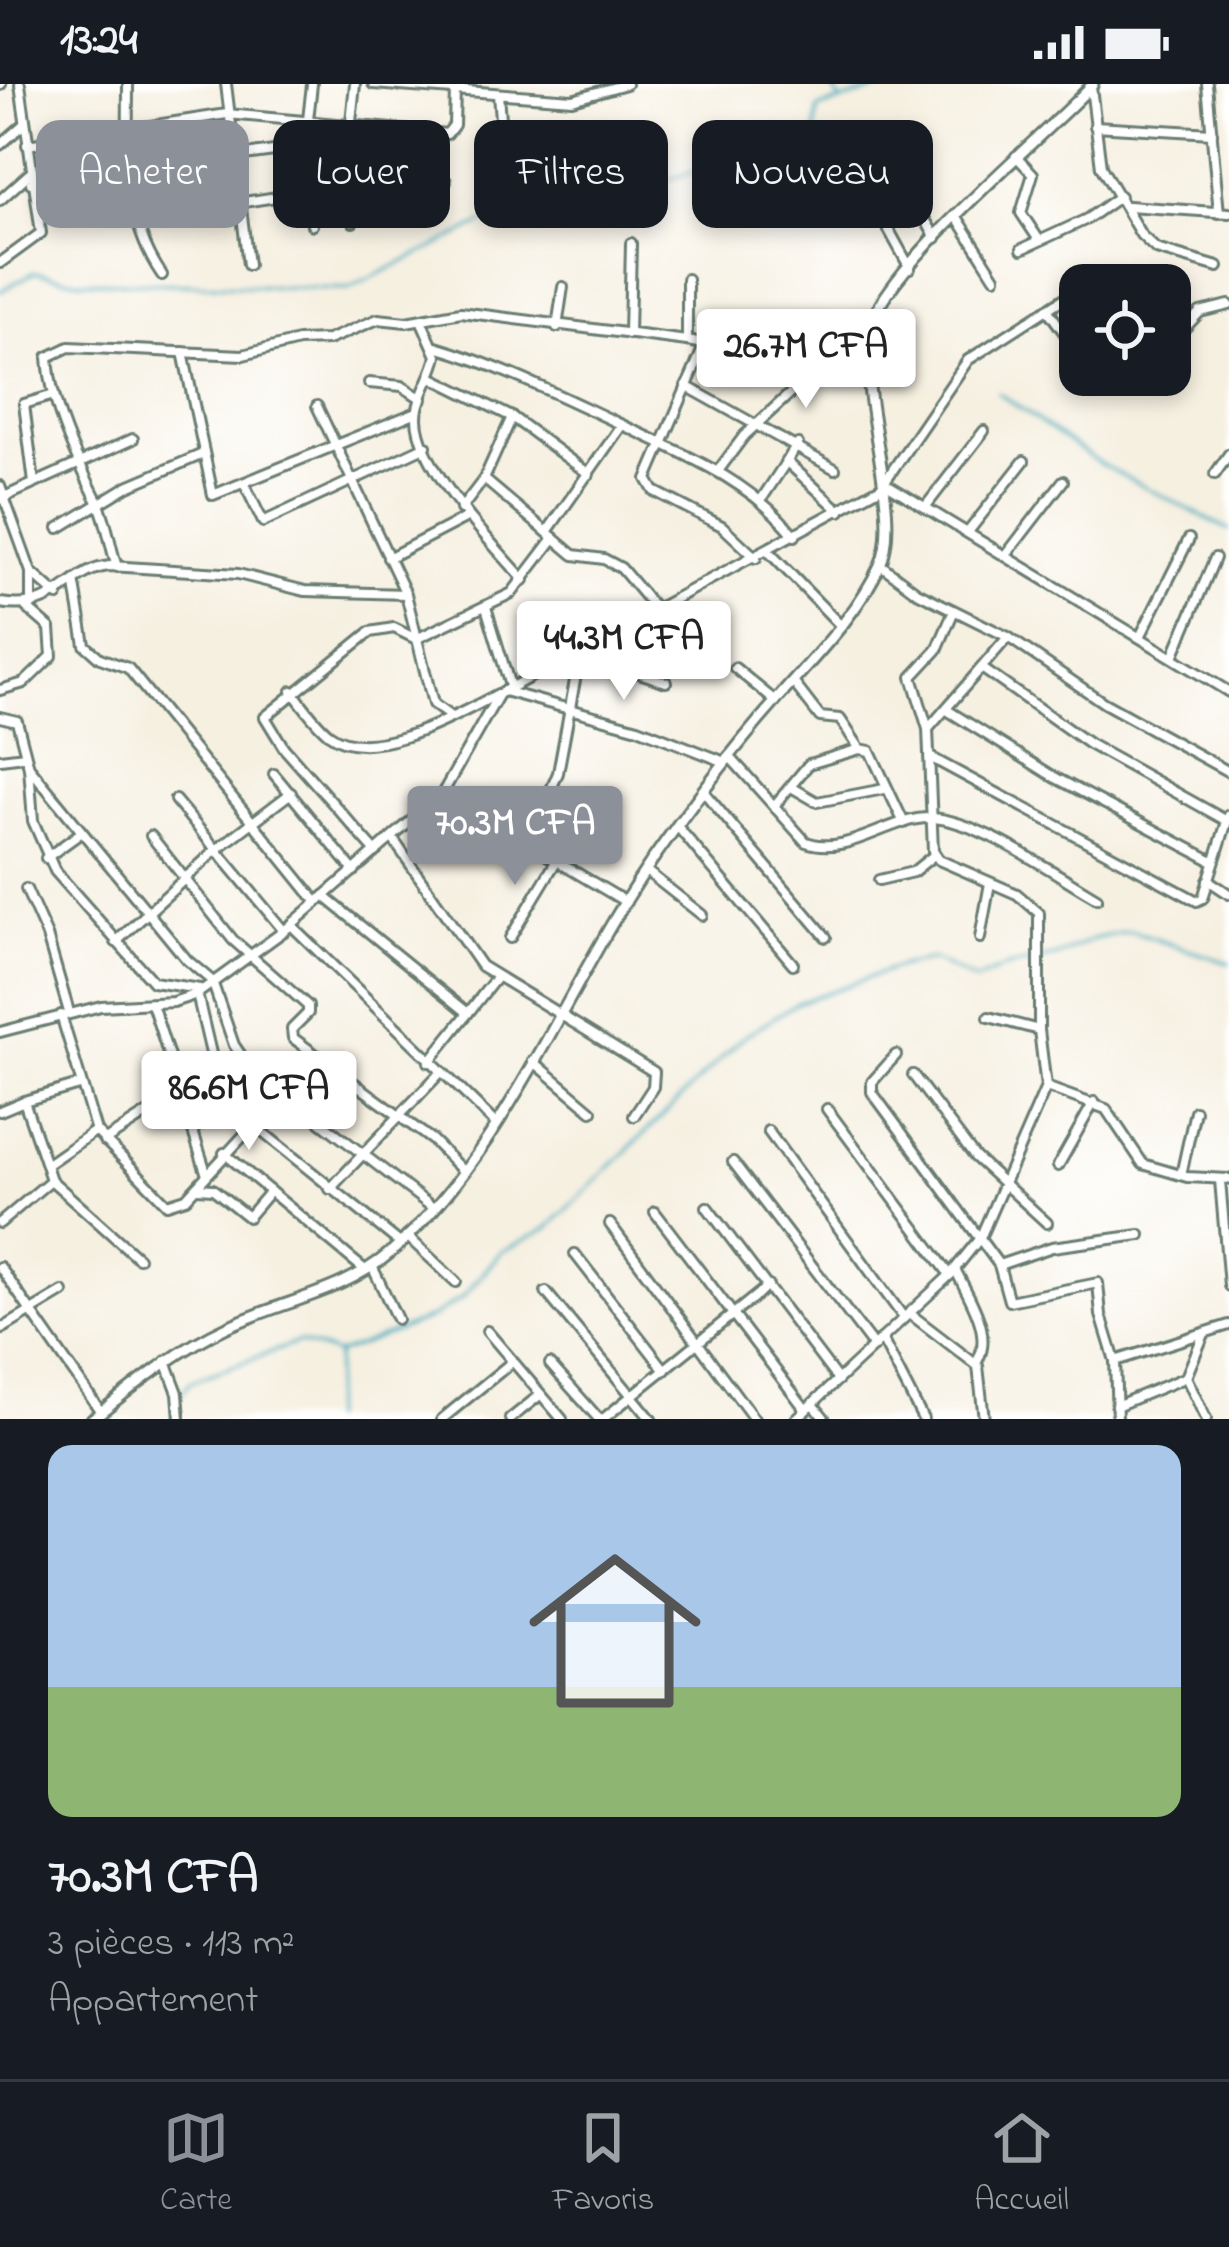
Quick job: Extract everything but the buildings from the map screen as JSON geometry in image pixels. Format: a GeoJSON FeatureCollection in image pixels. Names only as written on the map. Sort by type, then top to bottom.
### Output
{"type":"FeatureCollection","features":[{"type":"Feature","properties":{"kind":"street"},"geometry":{"type":"LineString","coordinates":[[0,263],[39,239],[20,84]]}},
{"type":"Feature","properties":{"kind":"street"},"geometry":{"type":"LineString","coordinates":[[128,84],[128,120]]}},
{"type":"Feature","properties":{"kind":"street"},"geometry":{"type":"LineString","coordinates":[[226,84],[228,120]]}},
{"type":"Feature","properties":{"kind":"street"},"geometry":{"type":"LineString","coordinates":[[190,120],[227,114],[306,120],[312,84]]}},
{"type":"Feature","properties":{"kind":"street"},"geometry":{"type":"LineString","coordinates":[[350,120],[355,84]]}},
{"type":"Feature","properties":{"kind":"street"},"geometry":{"type":"LineString","coordinates":[[373,84],[572,99],[626,84]]}},
{"type":"Feature","properties":{"kind":"street"},"geometry":{"type":"LineString","coordinates":[[476,84],[493,93]]}},
{"type":"Feature","properties":{"kind":"street"},"geometry":{"type":"LineString","coordinates":[[1126,206],[1224,213],[1207,84]]}},
{"type":"Feature","properties":{"kind":"street"},"geometry":{"type":"LineString","coordinates":[[1092,85],[1101,167],[1126,206],[1156,249],[1218,268]]}},
{"type":"Feature","properties":{"kind":"street"},"geometry":{"type":"LineString","coordinates":[[0,1267],[97,1416],[166,1361],[222,1329],[337,1287],[403,1240],[494,1124],[676,826],[840,625],[880,565],[887,539],[868,374],[874,315],[957,217],[1092,85]]}},
{"type":"Feature","properties":{"kind":"street"},"geometry":{"type":"LineString","coordinates":[[450,132],[455,90]]}},
{"type":"Feature","properties":{"kind":"street"},"geometry":{"type":"LineString","coordinates":[[493,93],[497,120]]}},
{"type":"Feature","properties":{"kind":"street"},"geometry":{"type":"LineString","coordinates":[[0,145],[24,124]]}},
{"type":"Feature","properties":{"kind":"street"},"geometry":{"type":"LineString","coordinates":[[1095,126],[1212,133]]}},
{"type":"Feature","properties":{"kind":"street"},"geometry":{"type":"LineString","coordinates":[[27,145],[36,144]]}},
{"type":"Feature","properties":{"kind":"street"},"geometry":{"type":"LineString","coordinates":[[1016,156],[1033,174],[1020,209],[1039,240]]}},
{"type":"Feature","properties":{"kind":"street"},"geometry":{"type":"LineString","coordinates":[[0,200],[36,178]]}},
{"type":"Feature","properties":{"kind":"street"},"geometry":{"type":"LineString","coordinates":[[1022,249],[1087,219],[1120,196]]}},
{"type":"Feature","properties":{"kind":"street"},"geometry":{"type":"LineString","coordinates":[[957,217],[995,277]]}},
{"type":"Feature","properties":{"kind":"street"},"geometry":{"type":"LineString","coordinates":[[138,228],[144,250],[162,275]]}},
{"type":"Feature","properties":{"kind":"street"},"geometry":{"type":"LineString","coordinates":[[242,228],[248,266]]}},
{"type":"Feature","properties":{"kind":"street"},"geometry":{"type":"LineString","coordinates":[[887,228],[910,269]]}},
{"type":"Feature","properties":{"kind":"street"},"geometry":{"type":"LineString","coordinates":[[930,228],[937,240]]}},
{"type":"Feature","properties":{"kind":"street"},"geometry":{"type":"LineString","coordinates":[[629,334],[631,243]]}},
{"type":"Feature","properties":{"kind":"street"},"geometry":{"type":"LineString","coordinates":[[687,279],[687,341]]}},
{"type":"Feature","properties":{"kind":"street"},"geometry":{"type":"LineString","coordinates":[[557,327],[562,286]]}},
{"type":"Feature","properties":{"kind":"street"},"geometry":{"type":"LineString","coordinates":[[292,691],[330,735],[344,740],[410,736],[580,652],[654,607],[755,558],[883,485],[968,360],[1059,301]]}},
{"type":"Feature","properties":{"kind":"street"},"geometry":{"type":"LineString","coordinates":[[1191,322],[1200,312],[1229,305]]}},
{"type":"Feature","properties":{"kind":"street"},"geometry":{"type":"LineString","coordinates":[[1047,309],[1059,325]]}},
{"type":"Feature","properties":{"kind":"street"},"geometry":{"type":"LineString","coordinates":[[117,567],[99,503],[75,462],[54,394],[49,357],[80,345],[243,356],[298,341],[328,340],[378,320],[422,320],[461,312],[687,341],[868,374]]}},
{"type":"Feature","properties":{"kind":"street"},"geometry":{"type":"LineString","coordinates":[[422,320],[436,347],[417,412],[426,446],[464,513],[524,580]]}},
{"type":"Feature","properties":{"kind":"street"},"geometry":{"type":"LineString","coordinates":[[705,344],[647,472],[649,485],[702,512],[755,558]]}},
{"type":"Feature","properties":{"kind":"street"},"geometry":{"type":"LineString","coordinates":[[436,347],[536,381],[718,471],[761,500],[795,536]]}},
{"type":"Feature","properties":{"kind":"street"},"geometry":{"type":"LineString","coordinates":[[183,352],[213,496],[417,412]]}},
{"type":"Feature","properties":{"kind":"street"},"geometry":{"type":"LineString","coordinates":[[718,471],[821,365]]}},
{"type":"Feature","properties":{"kind":"street"},"geometry":{"type":"LineString","coordinates":[[430,377],[512,417],[589,474]]}},
{"type":"Feature","properties":{"kind":"street"},"geometry":{"type":"LineString","coordinates":[[369,383],[402,386],[422,399]]}},
{"type":"Feature","properties":{"kind":"street"},"geometry":{"type":"LineString","coordinates":[[686,386],[835,469]]}},
{"type":"Feature","properties":{"kind":"street"},"geometry":{"type":"LineString","coordinates":[[34,483],[24,404],[54,394]]}},
{"type":"Feature","properties":{"kind":"street"},"geometry":{"type":"LineString","coordinates":[[317,406],[406,594],[433,704],[451,717]]}},
{"type":"Feature","properties":{"kind":"street"},"geometry":{"type":"LineString","coordinates":[[388,558],[464,513],[512,417]]}},
{"type":"Feature","properties":{"kind":"street"},"geometry":{"type":"LineString","coordinates":[[416,639],[485,608],[524,580],[622,425]]}},
{"type":"Feature","properties":{"kind":"street"},"geometry":{"type":"LineString","coordinates":[[926,506],[984,431]]}},
{"type":"Feature","properties":{"kind":"street"},"geometry":{"type":"LineString","coordinates":[[3,497],[134,439]]}},
{"type":"Feature","properties":{"kind":"street"},"geometry":{"type":"LineString","coordinates":[[761,500],[798,445]]}},
{"type":"Feature","properties":{"kind":"street"},"geometry":{"type":"LineString","coordinates":[[245,485],[263,522],[426,446]]}},
{"type":"Feature","properties":{"kind":"street"},"geometry":{"type":"LineString","coordinates":[[59,528],[99,503],[203,454]]}},
{"type":"Feature","properties":{"kind":"street"},"geometry":{"type":"LineString","coordinates":[[1215,475],[1229,454]]}},
{"type":"Feature","properties":{"kind":"street"},"geometry":{"type":"LineString","coordinates":[[785,461],[840,511]]}},
{"type":"Feature","properties":{"kind":"street"},"geometry":{"type":"LineString","coordinates":[[968,532],[1024,461]]}},
{"type":"Feature","properties":{"kind":"street"},"geometry":{"type":"LineString","coordinates":[[484,478],[581,559],[611,561],[654,607]]}},
{"type":"Feature","properties":{"kind":"street"},"geometry":{"type":"LineString","coordinates":[[1006,555],[1063,481]]}},
{"type":"Feature","properties":{"kind":"street"},"geometry":{"type":"LineString","coordinates":[[883,485],[926,506],[1229,692]]}},
{"type":"Feature","properties":{"kind":"street"},"geometry":{"type":"LineString","coordinates":[[0,486],[31,572],[28,606]]}},
{"type":"Feature","properties":{"kind":"street"},"geometry":{"type":"LineString","coordinates":[[1141,637],[1189,539]]}},
{"type":"Feature","properties":{"kind":"street"},"geometry":{"type":"LineString","coordinates":[[768,551],[840,625]]}},
{"type":"Feature","properties":{"kind":"street"},"geometry":{"type":"LineString","coordinates":[[1173,657],[1215,558]]}},
{"type":"Feature","properties":{"kind":"street"},"geometry":{"type":"LineString","coordinates":[[880,565],[953,613],[1008,637],[1104,703],[1229,772]]}},
{"type":"Feature","properties":{"kind":"street"},"geometry":{"type":"LineString","coordinates":[[0,603],[28,606],[58,596],[97,567],[208,571],[305,591],[406,594]]}},
{"type":"Feature","properties":{"kind":"street"},"geometry":{"type":"LineString","coordinates":[[31,572],[58,596]]}},
{"type":"Feature","properties":{"kind":"street"},"geometry":{"type":"LineString","coordinates":[[75,585],[85,645],[100,658],[128,668],[320,899],[468,1013]]}},
{"type":"Feature","properties":{"kind":"street"},"geometry":{"type":"LineString","coordinates":[[0,690],[24,683],[52,656],[50,628],[28,606]]}},
{"type":"Feature","properties":{"kind":"street"},"geometry":{"type":"LineString","coordinates":[[0,1032],[65,1014],[152,1004],[199,992],[287,928],[393,839],[457,774],[504,690],[485,608]]}},
{"type":"Feature","properties":{"kind":"street"},"geometry":{"type":"LineString","coordinates":[[934,855],[928,818],[928,729],[912,677],[938,650],[953,613]]}},
{"type":"Feature","properties":{"kind":"street"},"geometry":{"type":"LineString","coordinates":[[376,852],[266,725],[265,717],[292,691],[378,628],[394,628],[416,639]]}},
{"type":"Feature","properties":{"kind":"street"},"geometry":{"type":"LineString","coordinates":[[928,729],[1008,637]]}},
{"type":"Feature","properties":{"kind":"street"},"geometry":{"type":"LineString","coordinates":[[580,652],[666,682]]}},
{"type":"Feature","properties":{"kind":"street"},"geometry":{"type":"LineString","coordinates":[[528,844],[558,773],[580,652]]}},
{"type":"Feature","properties":{"kind":"street"},"geometry":{"type":"LineString","coordinates":[[735,668],[775,701]]}},
{"type":"Feature","properties":{"kind":"street"},"geometry":{"type":"LineString","coordinates":[[930,757],[1197,901],[1228,818],[1088,744],[983,668]]}},
{"type":"Feature","properties":{"kind":"street"},"geometry":{"type":"LineString","coordinates":[[793,682],[820,717],[841,719],[860,749]]}},
{"type":"Feature","properties":{"kind":"street"},"geometry":{"type":"LineString","coordinates":[[504,690],[727,759],[798,837],[817,846],[835,846],[928,818],[990,839],[1097,898]]}},
{"type":"Feature","properties":{"kind":"street"},"geometry":{"type":"LineString","coordinates":[[947,710],[1056,778],[1213,861]]}},
{"type":"Feature","properties":{"kind":"street"},"geometry":{"type":"LineString","coordinates":[[0,717],[16,722],[29,767],[33,821],[46,857],[153,982],[199,992]]}},
{"type":"Feature","properties":{"kind":"street"},"geometry":{"type":"LineString","coordinates":[[774,806],[794,788],[809,764],[860,749],[870,752],[904,823]]}},
{"type":"Feature","properties":{"kind":"street"},"geometry":{"type":"LineString","coordinates":[[0,759],[25,756]]}},
{"type":"Feature","properties":{"kind":"street"},"geometry":{"type":"LineString","coordinates":[[29,767],[187,961],[212,981],[241,1058],[360,1156],[432,1207]]}},
{"type":"Feature","properties":{"kind":"street"},"geometry":{"type":"LineString","coordinates":[[274,774],[354,871]]}},
{"type":"Feature","properties":{"kind":"street"},"geometry":{"type":"LineString","coordinates":[[794,788],[818,802],[884,789]]}},
{"type":"Feature","properties":{"kind":"street"},"geometry":{"type":"LineString","coordinates":[[704,791],[826,938]]}},
{"type":"Feature","properties":{"kind":"street"},"geometry":{"type":"LineString","coordinates":[[116,942],[216,850],[291,793]]}},
{"type":"Feature","properties":{"kind":"street"},"geometry":{"type":"LineString","coordinates":[[175,800],[287,928],[494,1124]]}},
{"type":"Feature","properties":{"kind":"street"},"geometry":{"type":"LineString","coordinates":[[431,804],[528,844],[626,902]]}},
{"type":"Feature","properties":{"kind":"street"},"geometry":{"type":"LineString","coordinates":[[676,826],[793,964]]}},
{"type":"Feature","properties":{"kind":"street"},"geometry":{"type":"LineString","coordinates":[[46,857],[82,832]]}},
{"type":"Feature","properties":{"kind":"street"},"geometry":{"type":"LineString","coordinates":[[151,836],[248,955],[308,1006],[292,1029],[293,1038],[461,1168]]}},
{"type":"Feature","properties":{"kind":"street"},"geometry":{"type":"LineString","coordinates":[[393,839],[468,951],[496,978],[654,1072],[653,1087],[634,1116]]}},
{"type":"Feature","properties":{"kind":"street"},"geometry":{"type":"LineString","coordinates":[[879,880],[913,872],[934,855]]}},
{"type":"Feature","properties":{"kind":"street"},"geometry":{"type":"LineString","coordinates":[[796,1419],[952,1272],[980,1238],[1046,1087],[1040,1030],[1041,918],[1027,900],[934,855]]}},
{"type":"Feature","properties":{"kind":"street"},"geometry":{"type":"LineString","coordinates":[[510,938],[557,860]]}},
{"type":"Feature","properties":{"kind":"street"},"geometry":{"type":"LineString","coordinates":[[645,870],[702,915]]}},
{"type":"Feature","properties":{"kind":"street"},"geometry":{"type":"LineString","coordinates":[[1208,880],[1229,893]]}},
{"type":"Feature","properties":{"kind":"street"},"geometry":{"type":"LineString","coordinates":[[980,938],[990,883]]}},
{"type":"Feature","properties":{"kind":"street"},"geometry":{"type":"LineString","coordinates":[[26,890],[47,936],[79,1085],[96,1131],[167,1204],[176,1206],[195,1188],[283,1092]]}},
{"type":"Feature","properties":{"kind":"street"},"geometry":{"type":"LineString","coordinates":[[429,1062],[496,978]]}},
{"type":"Feature","properties":{"kind":"street"},"geometry":{"type":"LineString","coordinates":[[199,992],[217,1079],[253,1128],[456,1282]]}},
{"type":"Feature","properties":{"kind":"street"},"geometry":{"type":"LineString","coordinates":[[152,1004],[206,1172]]}},
{"type":"Feature","properties":{"kind":"street"},"geometry":{"type":"LineString","coordinates":[[988,1017],[1040,1030]]}},
{"type":"Feature","properties":{"kind":"street"},"geometry":{"type":"LineString","coordinates":[[896,1055],[872,1082],[872,1092],[999,1265],[1011,1302],[1098,1283],[1101,1315],[1115,1361],[1117,1419]]}},
{"type":"Feature","properties":{"kind":"street"},"geometry":{"type":"LineString","coordinates":[[532,1060],[592,1111]]}},
{"type":"Feature","properties":{"kind":"street"},"geometry":{"type":"LineString","coordinates":[[331,1189],[440,1073]]}},
{"type":"Feature","properties":{"kind":"street"},"geometry":{"type":"LineString","coordinates":[[913,1075],[1001,1186],[1047,1223]]}},
{"type":"Feature","properties":{"kind":"street"},"geometry":{"type":"LineString","coordinates":[[104,1141],[178,1094],[217,1079]]}},
{"type":"Feature","properties":{"kind":"street"},"geometry":{"type":"LineString","coordinates":[[0,1111],[79,1085]]}},
{"type":"Feature","properties":{"kind":"street"},"geometry":{"type":"LineString","coordinates":[[1046,1087],[1094,1102],[1115,1118],[1143,1164],[1181,1175],[1224,1179],[1229,1286]]}},
{"type":"Feature","properties":{"kind":"street"},"geometry":{"type":"LineString","coordinates":[[24,1101],[51,1180],[138,1258]]}},
{"type":"Feature","properties":{"kind":"street"},"geometry":{"type":"LineString","coordinates":[[1058,1166],[1094,1102]]}},
{"type":"Feature","properties":{"kind":"street"},"geometry":{"type":"LineString","coordinates":[[827,1109],[952,1272],[982,1333],[983,1349],[976,1363]]}},
{"type":"Feature","properties":{"kind":"street"},"geometry":{"type":"LineString","coordinates":[[1181,1175],[1195,1111]]}},
{"type":"Feature","properties":{"kind":"street"},"geometry":{"type":"LineString","coordinates":[[46,1165],[96,1131]]}},
{"type":"Feature","properties":{"kind":"street"},"geometry":{"type":"LineString","coordinates":[[768,1131],[906,1316],[976,1363],[983,1379],[984,1419]]}},
{"type":"Feature","properties":{"kind":"street"},"geometry":{"type":"LineString","coordinates":[[224,1153],[368,1268],[397,1318]]}},
{"type":"Feature","properties":{"kind":"street"},"geometry":{"type":"LineString","coordinates":[[733,1162],[878,1343],[922,1419]]}},
{"type":"Feature","properties":{"kind":"street"},"geometry":{"type":"LineString","coordinates":[[0,1223],[51,1180]]}},
{"type":"Feature","properties":{"kind":"street"},"geometry":{"type":"LineString","coordinates":[[195,1188],[213,1189],[248,1217],[270,1191]]}},
{"type":"Feature","properties":{"kind":"street"},"geometry":{"type":"LineString","coordinates":[[706,1207],[838,1380]]}},
{"type":"Feature","properties":{"kind":"street"},"geometry":{"type":"LineString","coordinates":[[655,1212],[809,1407],[824,1419]]}},
{"type":"Feature","properties":{"kind":"street"},"geometry":{"type":"LineString","coordinates":[[610,1224],[754,1419]]}},
{"type":"Feature","properties":{"kind":"street"},"geometry":{"type":"LineString","coordinates":[[999,1265],[1052,1247],[1140,1234]]}},
{"type":"Feature","properties":{"kind":"street"},"geometry":{"type":"LineString","coordinates":[[575,1254],[665,1370]]}},
{"type":"Feature","properties":{"kind":"street"},"geometry":{"type":"LineString","coordinates":[[550,1364],[601,1419],[768,1286]]}},
{"type":"Feature","properties":{"kind":"street"},"geometry":{"type":"LineString","coordinates":[[0,1330],[63,1292]]}},
{"type":"Feature","properties":{"kind":"street"},"geometry":{"type":"LineString","coordinates":[[547,1292],[651,1419]]}},
{"type":"Feature","properties":{"kind":"street"},"geometry":{"type":"LineString","coordinates":[[1115,1361],[1229,1325]]}},
{"type":"Feature","properties":{"kind":"street"},"geometry":{"type":"LineString","coordinates":[[487,1331],[562,1419]]}},
{"type":"Feature","properties":{"kind":"street"},"geometry":{"type":"LineString","coordinates":[[1116,1406],[1186,1377],[1204,1334]]}},
{"type":"Feature","properties":{"kind":"street"},"geometry":{"type":"LineString","coordinates":[[166,1361],[178,1393],[180,1419]]}},
{"type":"Feature","properties":{"kind":"street"},"geometry":{"type":"LineString","coordinates":[[442,1419],[512,1362]]}},
{"type":"Feature","properties":{"kind":"street"},"geometry":{"type":"LineString","coordinates":[[1186,1377],[1207,1419]]}},
{"type":"Feature","properties":{"kind":"street"},"geometry":{"type":"LineString","coordinates":[[510,1419],[540,1395]]}},
{"type":"Feature","properties":{"kind":"waterway"},"geometry":{"type":"LineString","coordinates":[[830,84],[841,101]]}},
{"type":"Feature","properties":{"kind":"waterway"},"geometry":{"type":"LineString","coordinates":[[0,291],[35,272],[80,281],[348,289],[506,212],[603,200],[709,167],[771,178],[813,148],[818,109],[894,84]]}},
{"type":"Feature","properties":{"kind":"waterway"},"geometry":{"type":"LineString","coordinates":[[998,393],[1102,465],[1229,530]]}},
{"type":"Feature","properties":{"kind":"waterway"},"geometry":{"type":"LineString","coordinates":[[181,1395],[190,1382],[299,1342],[337,1354],[433,1317],[463,1297],[501,1252],[548,1228],[744,1036],[797,1003],[901,966],[933,960],[975,981],[1003,968],[1058,956],[1093,939],[1130,931],[1229,963]]}},
{"type":"Feature","properties":{"kind":"waterway"},"geometry":{"type":"LineString","coordinates":[[329,1419],[337,1355]]}}]}
